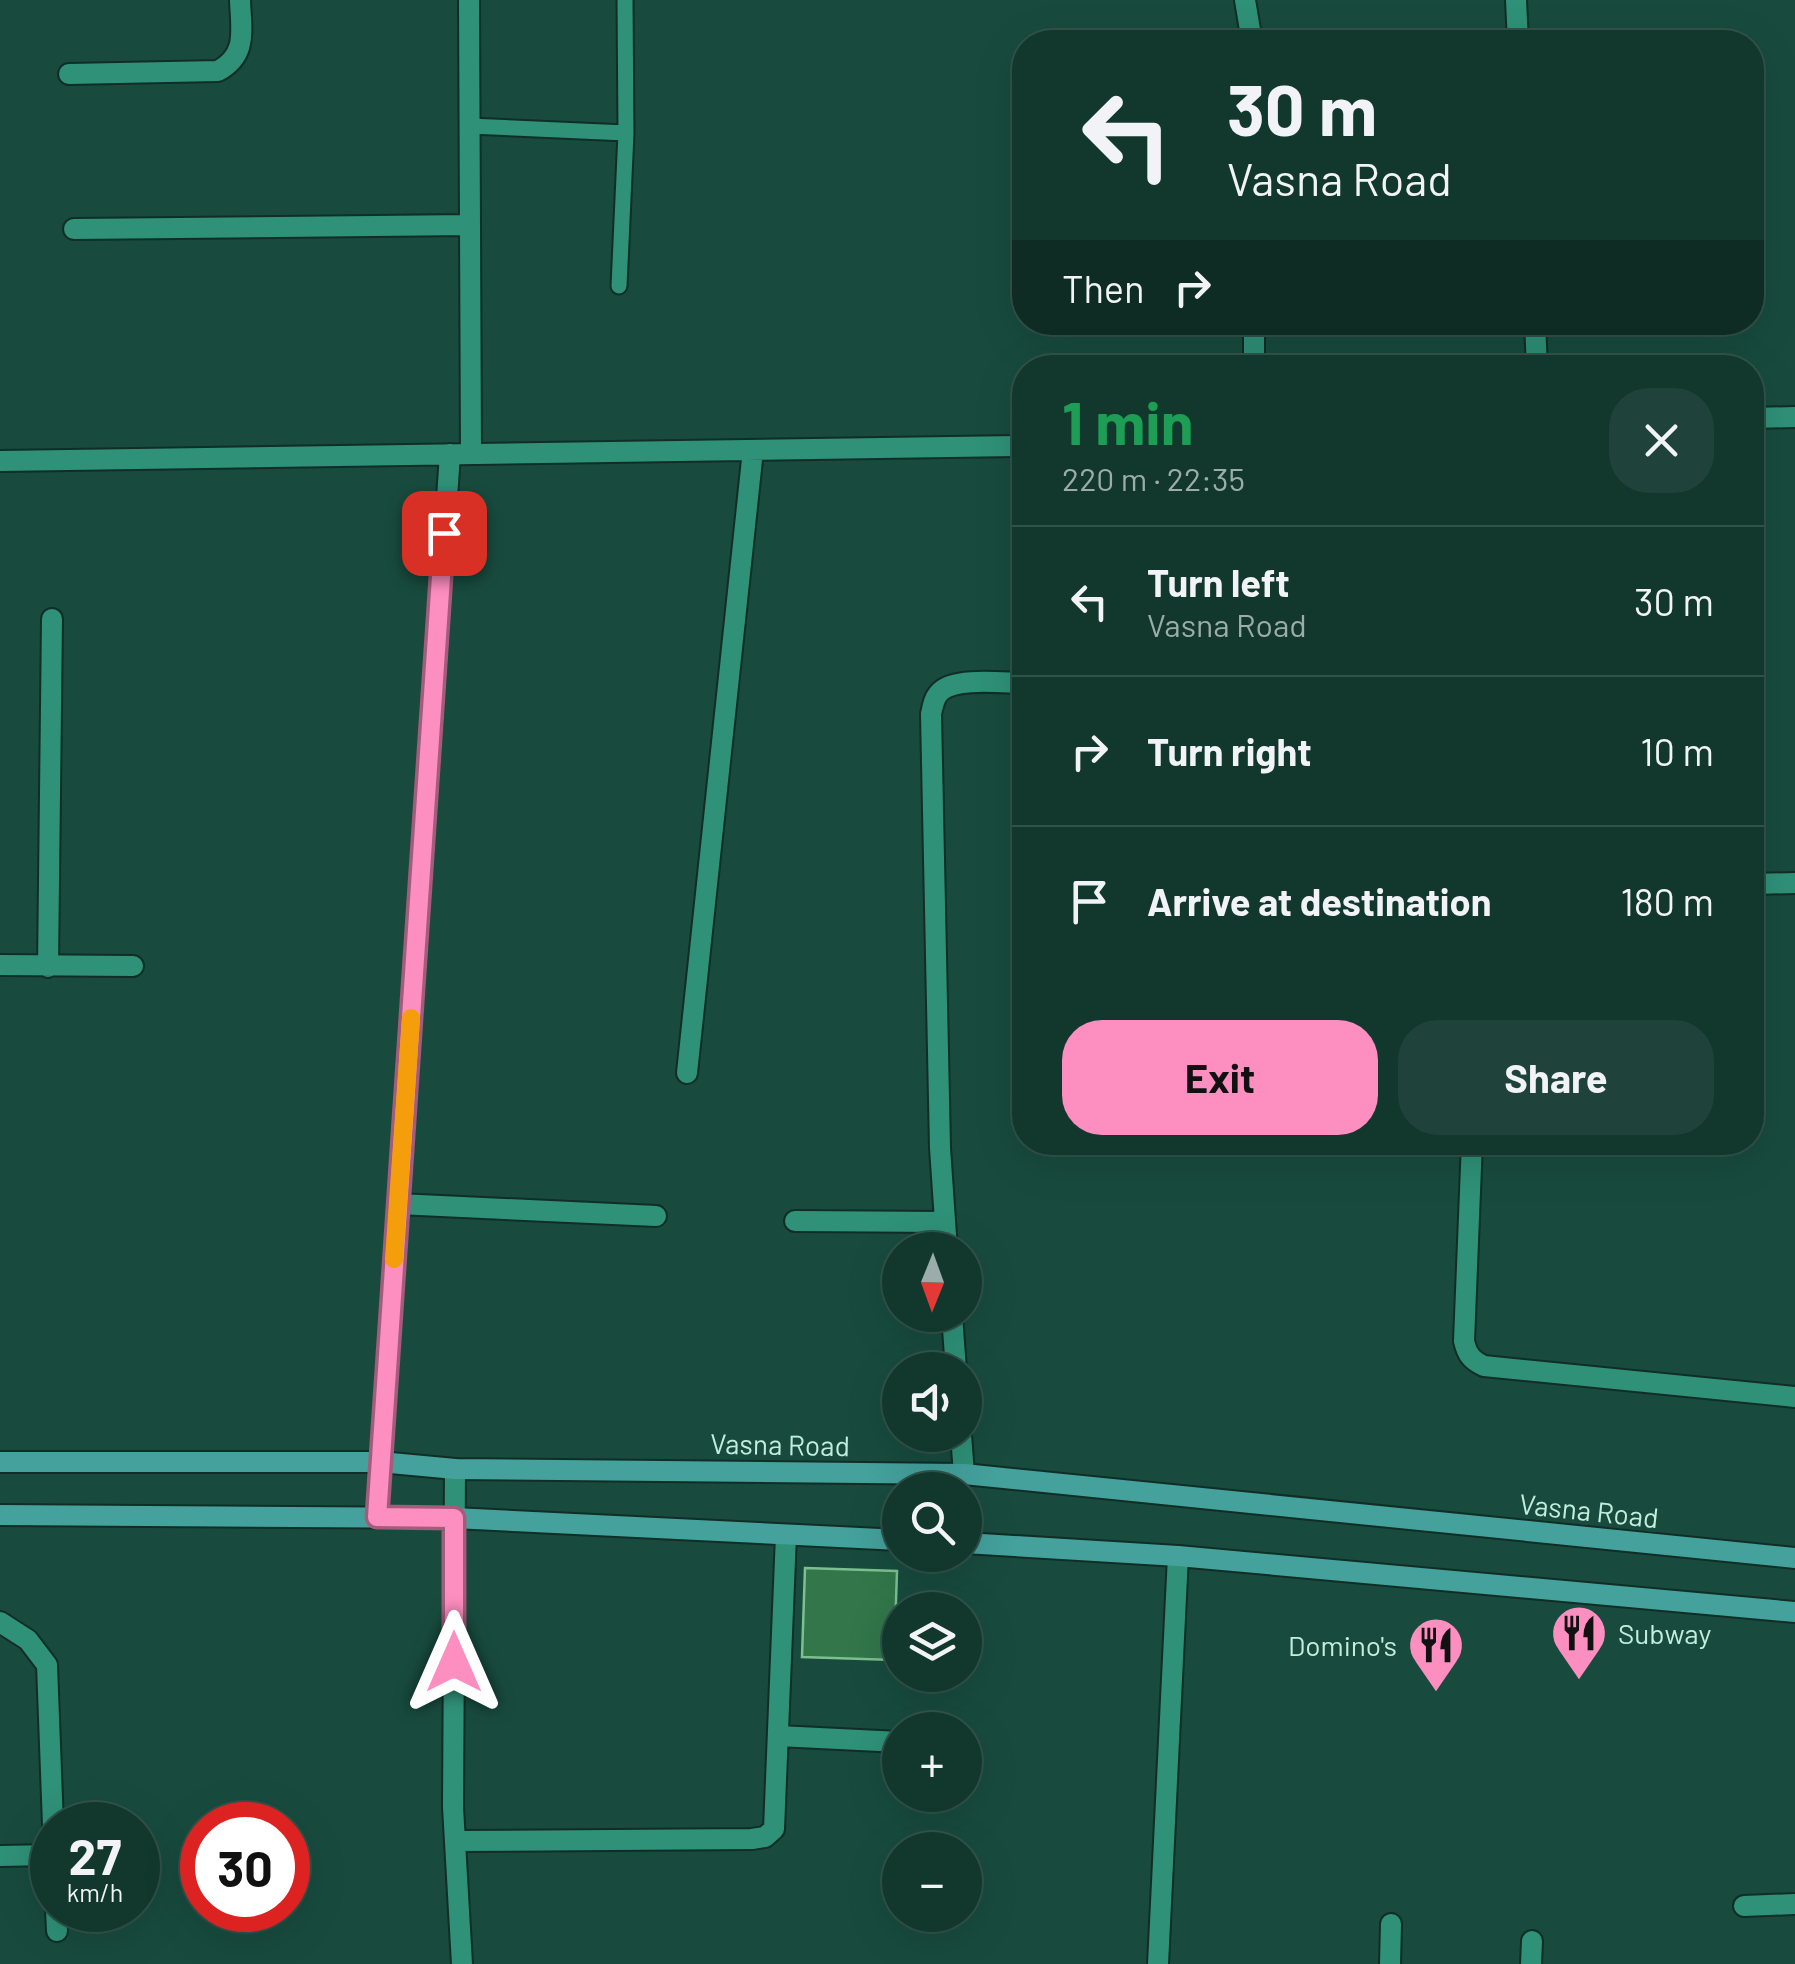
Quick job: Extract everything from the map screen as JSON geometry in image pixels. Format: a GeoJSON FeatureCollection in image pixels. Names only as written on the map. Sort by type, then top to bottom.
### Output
{"type":"FeatureCollection","features":[{"type":"Feature","properties":{"kind":"main road","name":"Vasna Road"},"geometry":{"type":"LineString","coordinates":[[0,1462],[380,1462],[454,1469],[882,1473]]}},
{"type":"Feature","properties":{"kind":"main road","name":"Vasna Road"},"geometry":{"type":"LineString","coordinates":[[982,1476],[1795,1558]]}},
{"type":"Feature","properties":{"kind":"main road"},"geometry":{"type":"LineString","coordinates":[[0,1515],[454,1518],[882,1539]]}},
{"type":"Feature","properties":{"kind":"main road"},"geometry":{"type":"LineString","coordinates":[[982,1545],[1178,1556],[1795,1612]]}},
{"type":"Feature","properties":{"kind":"street"},"geometry":{"type":"LineString","coordinates":[[68,74],[218,71],[231,64],[238,53],[242,36],[240,0]]}},
{"type":"Feature","properties":{"kind":"street"},"geometry":{"type":"LineString","coordinates":[[377,1517],[398,1204],[460,454],[470,225],[469,0]]}},
{"type":"Feature","properties":{"kind":"street"},"geometry":{"type":"LineString","coordinates":[[1245,0],[1250,30]]}},
{"type":"Feature","properties":{"kind":"street"},"geometry":{"type":"LineString","coordinates":[[1516,0],[1517,30]]}},
{"type":"Feature","properties":{"kind":"street"},"geometry":{"type":"LineString","coordinates":[[74,229],[470,225]]}},
{"type":"Feature","properties":{"kind":"street"},"geometry":{"type":"LineString","coordinates":[[1764,418],[1795,417]]}},
{"type":"Feature","properties":{"kind":"street"},"geometry":{"type":"LineString","coordinates":[[0,460],[1012,446]]}},
{"type":"Feature","properties":{"kind":"street"},"geometry":{"type":"LineString","coordinates":[[688,1073],[752,450]]}},
{"type":"Feature","properties":{"kind":"street"},"geometry":{"type":"LineString","coordinates":[[48,967],[52,619]]}},
{"type":"Feature","properties":{"kind":"street"},"geometry":{"type":"LineString","coordinates":[[946,1232],[940,1148],[930,714],[934,699],[943,688],[956,684],[1012,683]]}},
{"type":"Feature","properties":{"kind":"street"},"geometry":{"type":"LineString","coordinates":[[1764,884],[1795,883]]}},
{"type":"Feature","properties":{"kind":"street"},"geometry":{"type":"LineString","coordinates":[[0,965],[133,966]]}},
{"type":"Feature","properties":{"kind":"street"},"geometry":{"type":"LineString","coordinates":[[1471,1155],[1464,1341],[1473,1361],[1484,1366],[1795,1397]]}},
{"type":"Feature","properties":{"kind":"street"},"geometry":{"type":"LineString","coordinates":[[398,1204],[656,1216]]}},
{"type":"Feature","properties":{"kind":"street"},"geometry":{"type":"LineString","coordinates":[[795,1221],[945,1222]]}},
{"type":"Feature","properties":{"kind":"street"},"geometry":{"type":"LineString","coordinates":[[454,1469],[453,1807],[462,1964]]}},
{"type":"Feature","properties":{"kind":"street"},"geometry":{"type":"LineString","coordinates":[[456,1841],[733,1840],[764,1837],[774,1828],[786,1534]]}},
{"type":"Feature","properties":{"kind":"street"},"geometry":{"type":"LineString","coordinates":[[1158,1964],[1178,1556]]}},
{"type":"Feature","properties":{"kind":"street"},"geometry":{"type":"LineString","coordinates":[[0,1622],[28,1640],[47,1665],[52,1802]]}},
{"type":"Feature","properties":{"kind":"street"},"geometry":{"type":"LineString","coordinates":[[778,1736],[882,1741]]}},
{"type":"Feature","properties":{"kind":"street"},"geometry":{"type":"LineString","coordinates":[[0,1856],[30,1855]]}},
{"type":"Feature","properties":{"kind":"street"},"geometry":{"type":"LineString","coordinates":[[1744,1906],[1795,1904]]}},
{"type":"Feature","properties":{"kind":"street"},"geometry":{"type":"LineString","coordinates":[[1390,1964],[1391,1924]]}},
{"type":"Feature","properties":{"kind":"street"},"geometry":{"type":"LineString","coordinates":[[1532,1942],[1532,1964]]}},
{"type":"Feature","properties":{"kind":"lane"},"geometry":{"type":"LineString","coordinates":[[619,286],[626,133],[625,0]]}},
{"type":"Feature","properties":{"kind":"lane"},"geometry":{"type":"LineString","coordinates":[[470,126],[626,133]]}},
{"type":"Feature","properties":{"kind":"building"},"geometry":{"type":"Polygon","coordinates":[[[805,1568],[897,1572],[896,1592],[882,1592],[882,1660],[802,1657],[805,1568]]]}},
{"type":"Feature","properties":{"kind":"slow traffic"},"geometry":{"type":"LineString","coordinates":[[394,1259],[411,1018]]}},
{"type":"Feature","properties":{"kind":"place","name":"Subway"},"geometry":{"type":"Point","coordinates":[1579,1682]}},
{"type":"Feature","properties":{"kind":"place","name":"Domino's"},"geometry":{"type":"Point","coordinates":[1436,1694]}},
{"type":"Feature","properties":{"kind":"route"},"geometry":{"type":"LineString","coordinates":[[444,533],[377,1517],[454,1518],[454,1662]]}}]}
